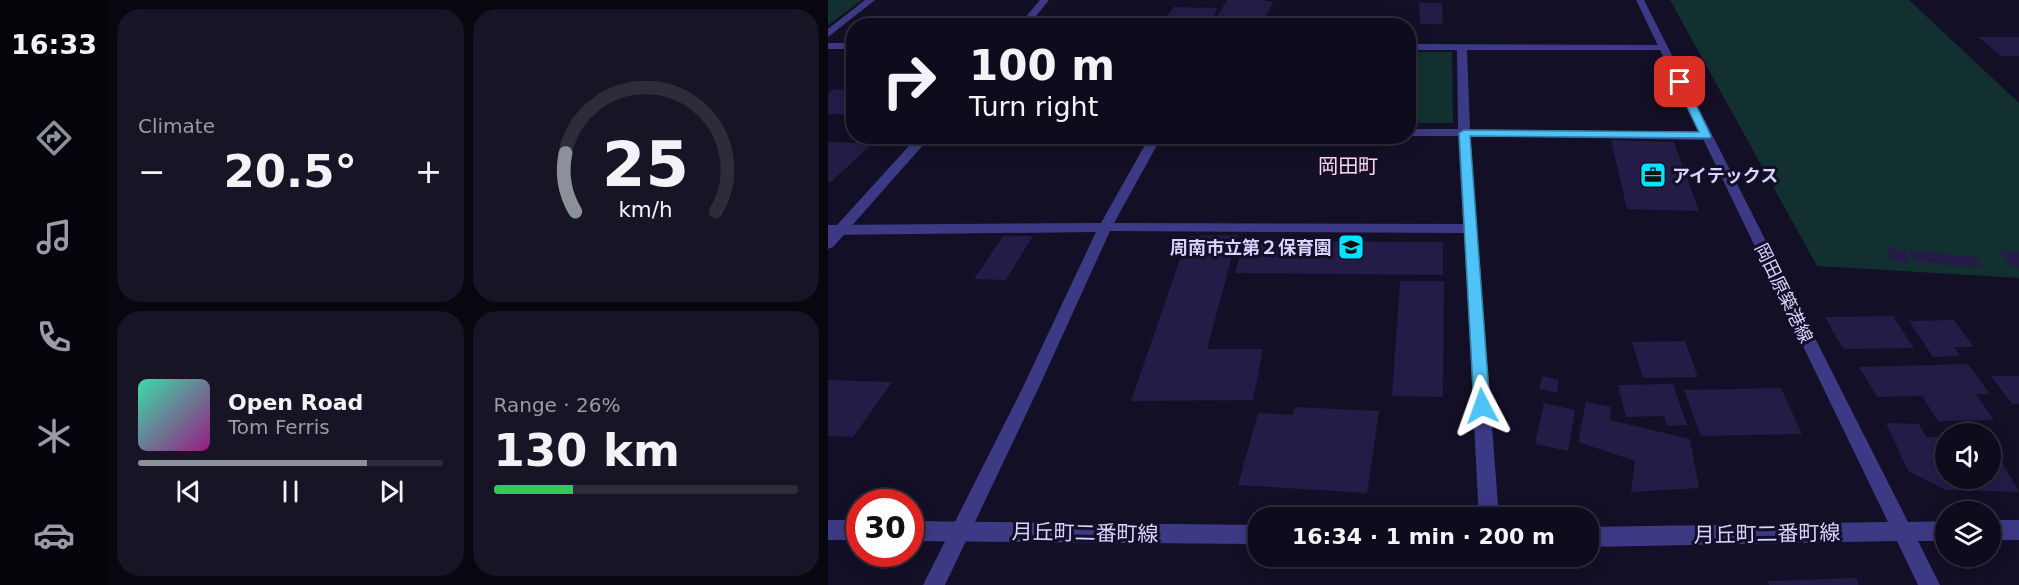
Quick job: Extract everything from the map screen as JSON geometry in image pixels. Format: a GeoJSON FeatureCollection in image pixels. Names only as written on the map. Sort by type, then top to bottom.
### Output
{"type":"FeatureCollection","features":[{"type":"Feature","properties":{"kind":"street"},"geometry":{"type":"LineString","coordinates":[[848,18],[871,0]]}},
{"type":"Feature","properties":{"kind":"street"},"geometry":{"type":"LineString","coordinates":[[1029,18],[1045,0]]}},
{"type":"Feature","properties":{"kind":"street","name":"岡田原築港線"},"geometry":{"type":"LineString","coordinates":[[1640,0],[1929,585]]}},
{"type":"Feature","properties":{"kind":"street"},"geometry":{"type":"LineString","coordinates":[[828,34],[846,20]]}},
{"type":"Feature","properties":{"kind":"street"},"geometry":{"type":"LineString","coordinates":[[828,46],[846,46]]}},
{"type":"Feature","properties":{"kind":"street"},"geometry":{"type":"LineString","coordinates":[[1462,46],[1464,133],[1488,507]]}},
{"type":"Feature","properties":{"kind":"street"},"geometry":{"type":"LineString","coordinates":[[1416,47],[1663,47]]}},
{"type":"Feature","properties":{"kind":"street"},"geometry":{"type":"LineString","coordinates":[[1416,132],[1706,136]]}},
{"type":"Feature","properties":{"kind":"street"},"geometry":{"type":"LineString","coordinates":[[828,244],[835,230],[918,144]]}},
{"type":"Feature","properties":{"kind":"street"},"geometry":{"type":"LineString","coordinates":[[934,585],[1031,387],[1105,227],[1152,144]]}},
{"type":"Feature","properties":{"kind":"street"},"geometry":{"type":"LineString","coordinates":[[835,230],[1105,227],[1471,229]]}},
{"type":"Feature","properties":{"kind":"street"},"geometry":{"type":"LineString","coordinates":[[828,530],[846,530]]}},
{"type":"Feature","properties":{"kind":"street"},"geometry":{"type":"LineString","coordinates":[[2001,531],[2019,530]]}},
{"type":"Feature","properties":{"kind":"street","name":"月丘町二番町線"},"geometry":{"type":"LineString","coordinates":[[924,531],[1248,536]]}},
{"type":"Feature","properties":{"kind":"street","name":"月丘町二番町線"},"geometry":{"type":"LineString","coordinates":[[1599,537],[1935,531]]}},
{"type":"Feature","properties":{"kind":"green space"},"geometry":{"type":"Polygon","coordinates":[[[828,0],[862,0],[828,25],[828,0]]]}},
{"type":"Feature","properties":{"kind":"green space"},"geometry":{"type":"Polygon","coordinates":[[[1670,0],[1909,0],[2019,103],[2019,278],[1817,266],[1670,0]]]}},
{"type":"Feature","properties":{"kind":"green space"},"geometry":{"type":"Polygon","coordinates":[[[1416,52],[1452,52],[1453,123],[1416,123],[1416,52]]]}},
{"type":"Feature","properties":{"kind":"building"},"geometry":{"type":"Polygon","coordinates":[[[1227,0],[1273,2],[1265,18],[1216,18],[1227,0]]]}},
{"type":"Feature","properties":{"kind":"building"},"geometry":{"type":"Polygon","coordinates":[[[1419,3],[1442,3],[1443,24],[1420,24],[1419,3]]]}},
{"type":"Feature","properties":{"kind":"building"},"geometry":{"type":"Polygon","coordinates":[[[1173,7],[1218,8],[1212,18],[1167,17],[1173,7]]]}},
{"type":"Feature","properties":{"kind":"building"},"geometry":{"type":"Polygon","coordinates":[[[1978,37],[2019,37],[2019,56],[2001,56],[1978,37]]]}},
{"type":"Feature","properties":{"kind":"building"},"geometry":{"type":"Polygon","coordinates":[[[834,89],[846,90],[846,115],[828,114],[828,94],[834,89]]]}},
{"type":"Feature","properties":{"kind":"building","name":"アイテックス"},"geometry":{"type":"Polygon","coordinates":[[[1611,140],[1674,142],[1699,211],[1627,209],[1611,140]]]}},
{"type":"Feature","properties":{"kind":"building"},"geometry":{"type":"Polygon","coordinates":[[[828,142],[872,144],[831,182],[828,182],[828,142]]]}},
{"type":"Feature","properties":{"kind":"building"},"geometry":{"type":"Polygon","coordinates":[[[1238,235],[1207,349],[1263,349],[1253,400],[1131,401],[1188,236],[1238,235]]]}},
{"type":"Feature","properties":{"kind":"building"},"geometry":{"type":"Polygon","coordinates":[[[1003,236],[1033,236],[1006,280],[974,279],[1003,236]]]}},
{"type":"Feature","properties":{"kind":"building"},"geometry":{"type":"Polygon","coordinates":[[[1244,241],[1443,242],[1443,275],[1235,273],[1244,241]]]}},
{"type":"Feature","properties":{"kind":"building"},"geometry":{"type":"Polygon","coordinates":[[[1888,247],[1905,251],[1908,264],[1890,260],[1888,247]]]}},
{"type":"Feature","properties":{"kind":"building"},"geometry":{"type":"Polygon","coordinates":[[[1908,250],[1976,257],[1982,268],[1913,261],[1908,250]]]}},
{"type":"Feature","properties":{"kind":"building"},"geometry":{"type":"Polygon","coordinates":[[[2000,250],[2019,251],[2019,267],[2011,267],[2000,250]]]}},
{"type":"Feature","properties":{"kind":"building"},"geometry":{"type":"Polygon","coordinates":[[[1400,281],[1444,281],[1443,397],[1392,396],[1400,281]]]}},
{"type":"Feature","properties":{"kind":"building"},"geometry":{"type":"Polygon","coordinates":[[[1893,316],[1914,348],[1843,349],[1825,317],[1893,316]]]}},
{"type":"Feature","properties":{"kind":"building"},"geometry":{"type":"Polygon","coordinates":[[[1954,320],[1974,347],[1954,347],[1960,356],[1933,357],[1909,321],[1954,320]]]}},
{"type":"Feature","properties":{"kind":"building"},"geometry":{"type":"Polygon","coordinates":[[[1685,341],[1698,377],[1643,378],[1632,342],[1685,341]]]}},
{"type":"Feature","properties":{"kind":"building"},"geometry":{"type":"Polygon","coordinates":[[[1968,364],[1990,394],[1976,394],[1994,420],[1938,421],[1922,396],[1877,397],[1859,367],[1968,364]]]}},
{"type":"Feature","properties":{"kind":"building"},"geometry":{"type":"Polygon","coordinates":[[[1542,376],[1559,380],[1557,393],[1539,389],[1542,376]]]}},
{"type":"Feature","properties":{"kind":"building"},"geometry":{"type":"Polygon","coordinates":[[[1991,376],[2019,376],[2019,404],[2012,404],[1991,376]]]}},
{"type":"Feature","properties":{"kind":"building"},"geometry":{"type":"Polygon","coordinates":[[[828,380],[892,382],[853,437],[828,436],[828,380]]]}},
{"type":"Feature","properties":{"kind":"building"},"geometry":{"type":"Polygon","coordinates":[[[1673,384],[1687,425],[1667,426],[1664,416],[1626,417],[1618,385],[1673,384]]]}},
{"type":"Feature","properties":{"kind":"building"},"geometry":{"type":"Polygon","coordinates":[[[1781,388],[1802,434],[1701,436],[1684,390],[1781,388]]]}},
{"type":"Feature","properties":{"kind":"building"},"geometry":{"type":"Polygon","coordinates":[[[1586,402],[1611,407],[1610,420],[1690,439],[1699,488],[1631,492],[1635,461],[1578,442],[1586,402]]]}},
{"type":"Feature","properties":{"kind":"building"},"geometry":{"type":"Polygon","coordinates":[[[1544,403],[1575,410],[1568,451],[1535,444],[1544,403]]]}},
{"type":"Feature","properties":{"kind":"building"},"geometry":{"type":"Polygon","coordinates":[[[1295,407],[1379,411],[1367,493],[1238,485],[1258,413],[1292,415],[1295,407]]]}},
{"type":"Feature","properties":{"kind":"building"},"geometry":{"type":"Polygon","coordinates":[[[1886,423],[1919,424],[1926,437],[1935,437],[1935,485],[1908,471],[1886,423]]]}},
{"type":"Feature","properties":{"kind":"building"},"geometry":{"type":"Polygon","coordinates":[[[2001,460],[2019,492],[1943,489],[2001,489],[2001,460]]]}},
{"type":"Feature","properties":{"kind":"building"},"geometry":{"type":"Polygon","coordinates":[[[1856,578],[1859,585],[1769,585],[1768,581],[1856,578]]]}},
{"type":"Feature","properties":{"kind":"place","name":"アイテックス"},"geometry":{"type":"Point","coordinates":[1653,175]}},
{"type":"Feature","properties":{"kind":"place","name":"周南市立第２保育園"},"geometry":{"type":"Point","coordinates":[1351,247]}},
{"type":"Feature","properties":{"kind":"district","name":"岡田町"},"geometry":{"type":"Point","coordinates":[1348,166]}},
{"type":"Feature","properties":{"kind":"route"},"geometry":{"type":"LineString","coordinates":[[1482,406],[1464,133],[1706,136],[1680,82]]}}]}
